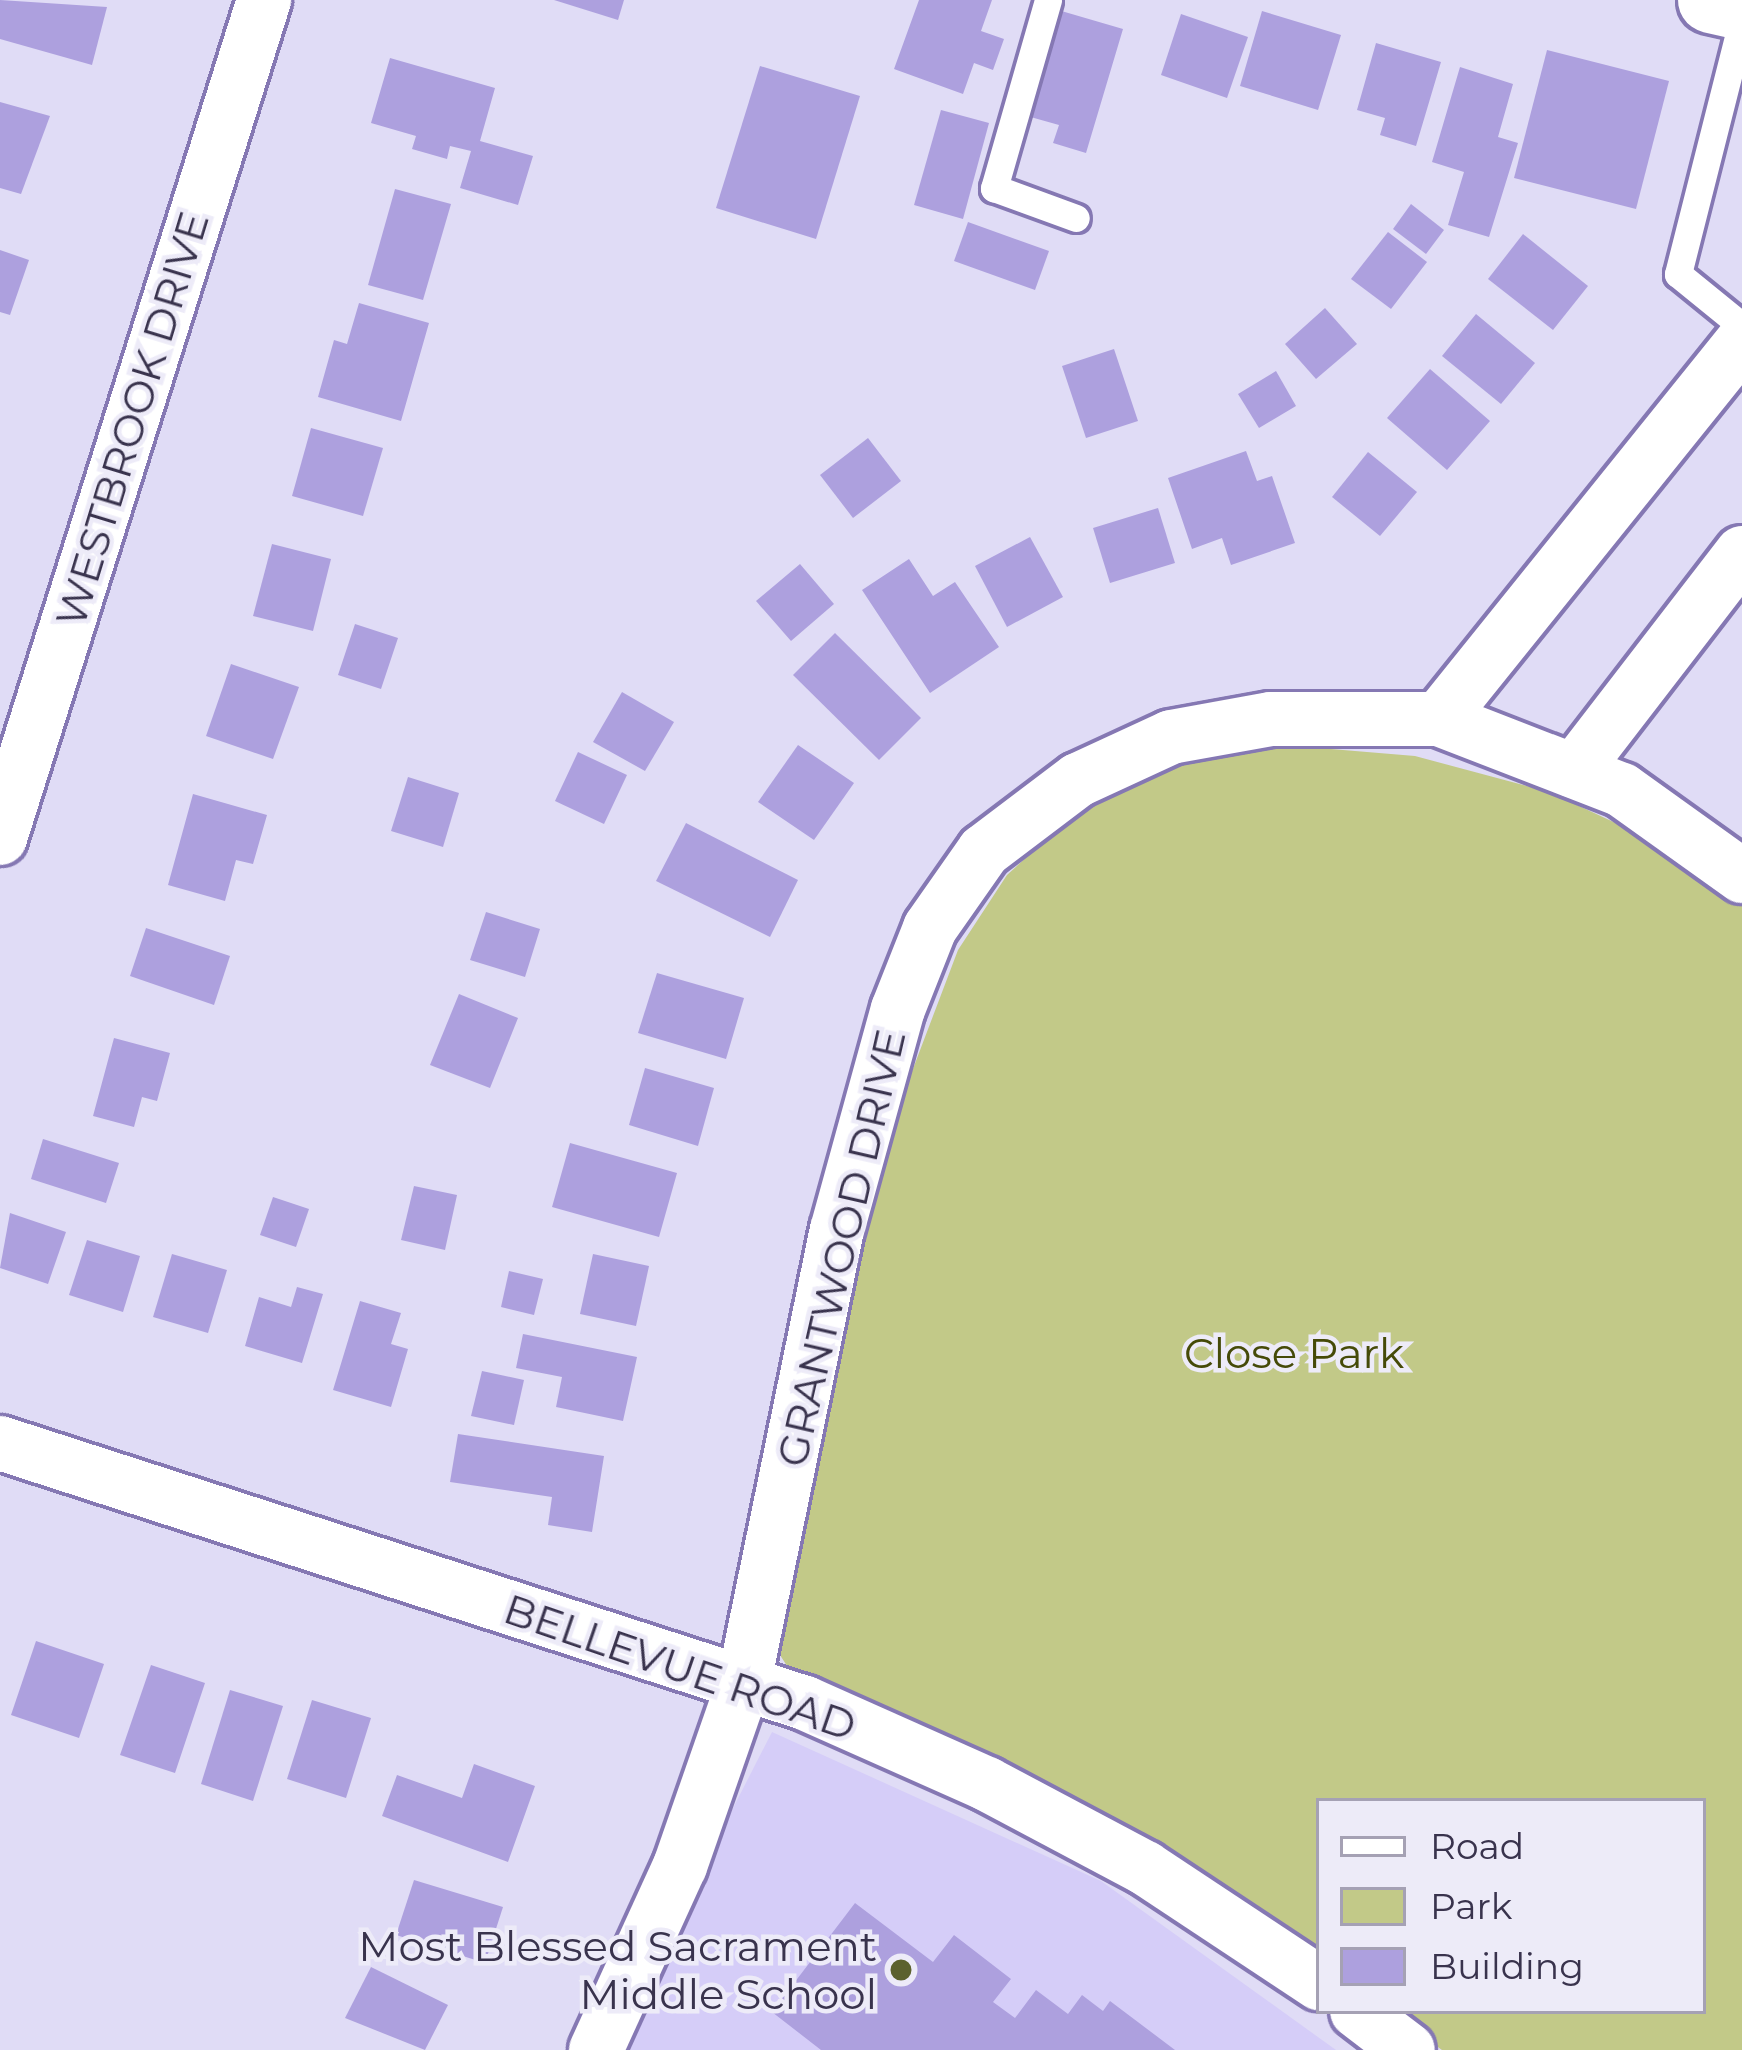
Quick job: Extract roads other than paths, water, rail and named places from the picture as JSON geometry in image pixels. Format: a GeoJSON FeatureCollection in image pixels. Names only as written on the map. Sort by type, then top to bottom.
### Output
{"type":"FeatureCollection","features":[{"type":"Feature","properties":{"kind":"street","name":"WESTBROOK DRIVE"},"geometry":{"type":"LineString","coordinates":[[0,838],[264,0]]}},
{"type":"Feature","properties":{"kind":"street"},"geometry":{"type":"LineString","coordinates":[[1711,0],[1742,7]]}},
{"type":"Feature","properties":{"kind":"street"},"geometry":{"type":"LineString","coordinates":[[1439,718],[1742,342]]}},
{"type":"Feature","properties":{"kind":"street"},"geometry":{"type":"LineString","coordinates":[[1574,771],[1742,554]]}},
{"type":"Feature","properties":{"kind":"street","name":"GRANTWOOD DRIVE"},"geometry":{"type":"LineString","coordinates":[[596,2050],[680,1866],[744,1682],[837,1230],[898,1009],[930,928],[984,851],[1078,780],[1171,737],[1271,719],[1439,718],[1622,790],[1742,876]]}},
{"type":"Feature","properties":{"kind":"street","name":"BELLEVUE ROAD"},"geometry":{"type":"LineString","coordinates":[[0,1443],[744,1682],[987,1784],[1145,1868],[1316,1982]]}},
{"type":"Feature","properties":{"kind":"street"},"geometry":{"type":"LineString","coordinates":[[1361,2014],[1408,2050]]}},
{"type":"Feature","properties":{"kind":"lane"},"geometry":{"type":"LineString","coordinates":[[1048,0],[994,188],[1076,218]]}},
{"type":"Feature","properties":{"kind":"lane"},"geometry":{"type":"LineString","coordinates":[[1742,21],[1678,274],[1742,326]]}},
{"type":"Feature","properties":{"kind":"place","name":"Most Blessed Sacrament Middle School"},"geometry":{"type":"Point","coordinates":[901,1970]}},
{"type":"Feature","properties":{"kind":"park label","name":"Close Park"},"geometry":{"type":"Point","coordinates":[1294,1353]}}]}
